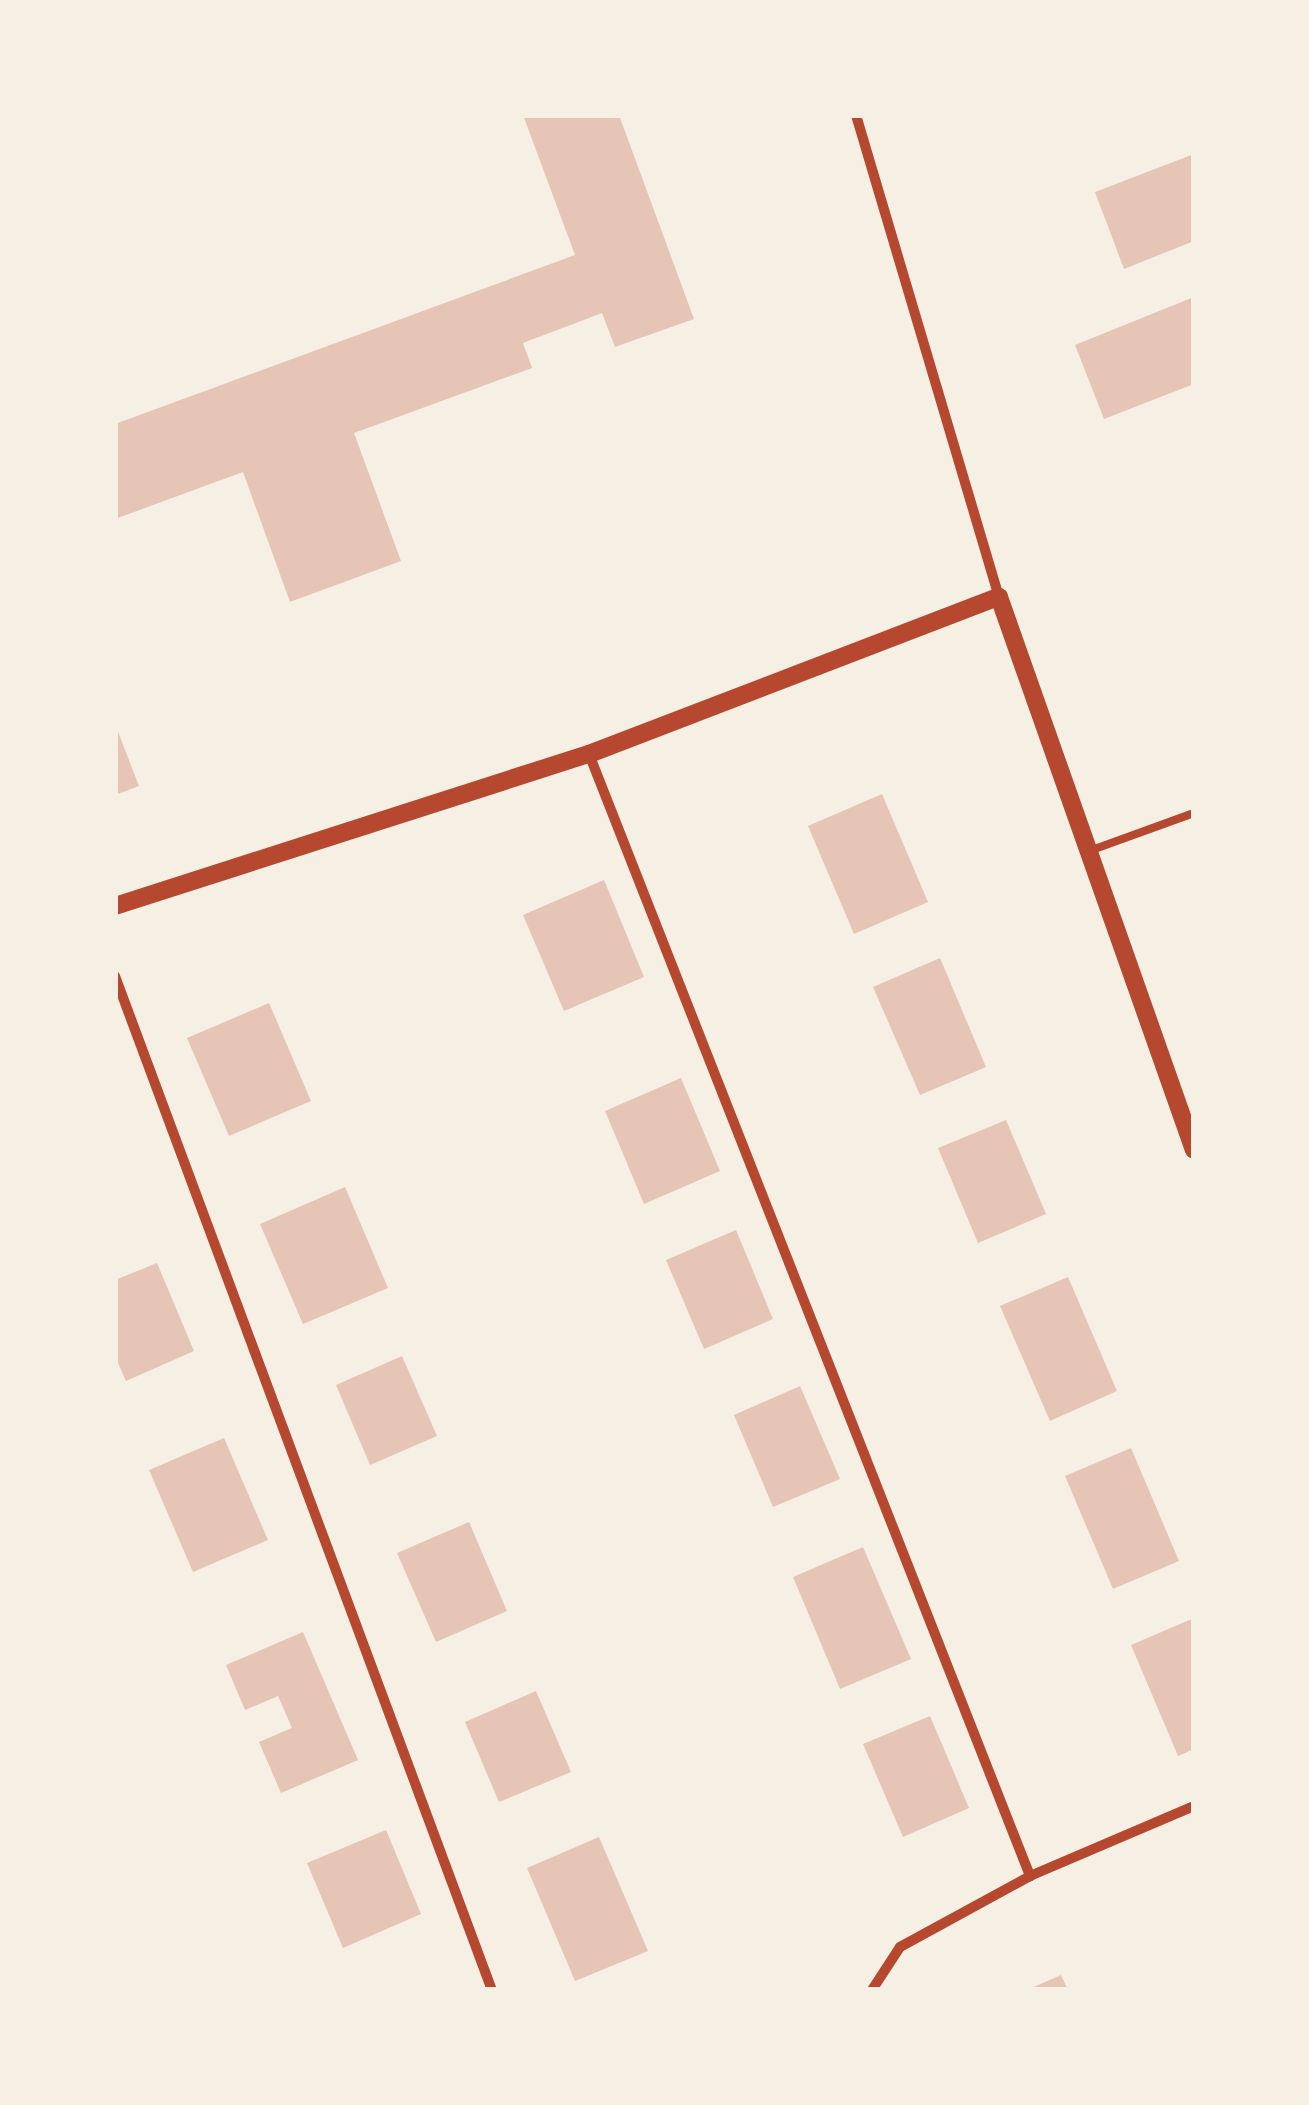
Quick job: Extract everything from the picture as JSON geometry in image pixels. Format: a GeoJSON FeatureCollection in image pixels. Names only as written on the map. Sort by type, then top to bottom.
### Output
{"type":"FeatureCollection","features":[{"type":"Feature","properties":{"kind":"street"},"geometry":{"type":"LineString","coordinates":[[856,115],[999,597],[1194,1150]]}},
{"type":"Feature","properties":{"kind":"street"},"geometry":{"type":"LineString","coordinates":[[115,906],[589,754],[999,597]]}},
{"type":"Feature","properties":{"kind":"street"},"geometry":{"type":"LineString","coordinates":[[589,754],[1030,1876]]}},
{"type":"Feature","properties":{"kind":"street"},"geometry":{"type":"LineString","coordinates":[[115,976],[492,1990]]}},
{"type":"Feature","properties":{"kind":"street"},"geometry":{"type":"LineString","coordinates":[[872,1990],[900,1946],[1030,1876],[1194,1806]]}},
{"type":"Feature","properties":{"kind":"lane"},"geometry":{"type":"LineString","coordinates":[[1089,852],[1194,813]]}},
{"type":"Feature","properties":{"kind":"building"},"geometry":{"type":"Polygon","coordinates":[[[523,115],[619,115],[694,319],[615,347],[602,313],[523,343],[532,368],[354,433],[401,561],[290,602],[243,472],[115,519],[115,424],[575,255],[523,115]]]}},
{"type":"Feature","properties":{"kind":"building"},"geometry":{"type":"Polygon","coordinates":[[[1194,154],[1194,241],[1124,269],[1095,192],[1194,154]]]}},
{"type":"Feature","properties":{"kind":"building"},"geometry":{"type":"Polygon","coordinates":[[[1194,297],[1194,384],[1104,419],[1075,345],[1194,297]]]}},
{"type":"Feature","properties":{"kind":"building"},"geometry":{"type":"Polygon","coordinates":[[[115,724],[139,786],[115,795],[115,724]]]}},
{"type":"Feature","properties":{"kind":"building"},"geometry":{"type":"Polygon","coordinates":[[[882,794],[928,902],[854,934],[808,826],[882,794]]]}},
{"type":"Feature","properties":{"kind":"building"},"geometry":{"type":"Polygon","coordinates":[[[604,880],[644,977],[564,1011],[523,915],[604,880]]]}},
{"type":"Feature","properties":{"kind":"building"},"geometry":{"type":"Polygon","coordinates":[[[940,958],[986,1067],[920,1095],[873,987],[940,958]]]}},
{"type":"Feature","properties":{"kind":"building"},"geometry":{"type":"Polygon","coordinates":[[[269,1003],[311,1101],[229,1136],[187,1038],[269,1003]]]}},
{"type":"Feature","properties":{"kind":"building"},"geometry":{"type":"Polygon","coordinates":[[[681,1078],[720,1171],[644,1204],[605,1111],[681,1078]]]}},
{"type":"Feature","properties":{"kind":"building"},"geometry":{"type":"Polygon","coordinates":[[[1006,1120],[1046,1214],[978,1243],[938,1148],[1006,1120]]]}},
{"type":"Feature","properties":{"kind":"building"},"geometry":{"type":"Polygon","coordinates":[[[345,1187],[388,1288],[303,1324],[260,1224],[345,1187]]]}},
{"type":"Feature","properties":{"kind":"building"},"geometry":{"type":"Polygon","coordinates":[[[736,1230],[773,1319],[704,1349],[666,1260],[736,1230]]]}},
{"type":"Feature","properties":{"kind":"building"},"geometry":{"type":"Polygon","coordinates":[[[157,1263],[194,1351],[126,1381],[115,1356],[115,1280],[157,1263]]]}},
{"type":"Feature","properties":{"kind":"building"},"geometry":{"type":"Polygon","coordinates":[[[1068,1277],[1117,1391],[1050,1421],[1000,1306],[1068,1277]]]}},
{"type":"Feature","properties":{"kind":"building"},"geometry":{"type":"Polygon","coordinates":[[[402,1356],[437,1436],[370,1465],[336,1385],[402,1356]]]}},
{"type":"Feature","properties":{"kind":"building"},"geometry":{"type":"Polygon","coordinates":[[[800,1386],[840,1479],[773,1507],[734,1415],[800,1386]]]}},
{"type":"Feature","properties":{"kind":"building"},"geometry":{"type":"Polygon","coordinates":[[[224,1438],[268,1540],[193,1572],[149,1470],[224,1438]]]}},
{"type":"Feature","properties":{"kind":"building"},"geometry":{"type":"Polygon","coordinates":[[[1131,1448],[1179,1561],[1113,1589],[1065,1476],[1131,1448]]]}},
{"type":"Feature","properties":{"kind":"building"},"geometry":{"type":"Polygon","coordinates":[[[469,1522],[507,1611],[436,1642],[397,1553],[469,1522]]]}},
{"type":"Feature","properties":{"kind":"building"},"geometry":{"type":"Polygon","coordinates":[[[863,1547],[911,1659],[840,1689],[793,1577],[863,1547]]]}},
{"type":"Feature","properties":{"kind":"building"},"geometry":{"type":"Polygon","coordinates":[[[1194,1618],[1194,1749],[1178,1756],[1131,1645],[1194,1618]]]}},
{"type":"Feature","properties":{"kind":"building"},"geometry":{"type":"Polygon","coordinates":[[[303,1632],[358,1760],[281,1793],[259,1742],[292,1728],[278,1696],[245,1710],[226,1665],[303,1632]]]}},
{"type":"Feature","properties":{"kind":"building"},"geometry":{"type":"Polygon","coordinates":[[[536,1691],[571,1772],[499,1802],[465,1722],[536,1691]]]}},
{"type":"Feature","properties":{"kind":"building"},"geometry":{"type":"Polygon","coordinates":[[[930,1716],[969,1808],[903,1837],[863,1744],[930,1716]]]}},
{"type":"Feature","properties":{"kind":"building"},"geometry":{"type":"Polygon","coordinates":[[[386,1830],[421,1914],[343,1948],[307,1863],[386,1830]]]}},
{"type":"Feature","properties":{"kind":"building"},"geometry":{"type":"Polygon","coordinates":[[[599,1837],[648,1951],[575,1981],[527,1868],[599,1837]]]}},
{"type":"Feature","properties":{"kind":"building"},"geometry":{"type":"Polygon","coordinates":[[[1061,1975],[1068,1990],[1027,1990],[1061,1975]]]}}]}
